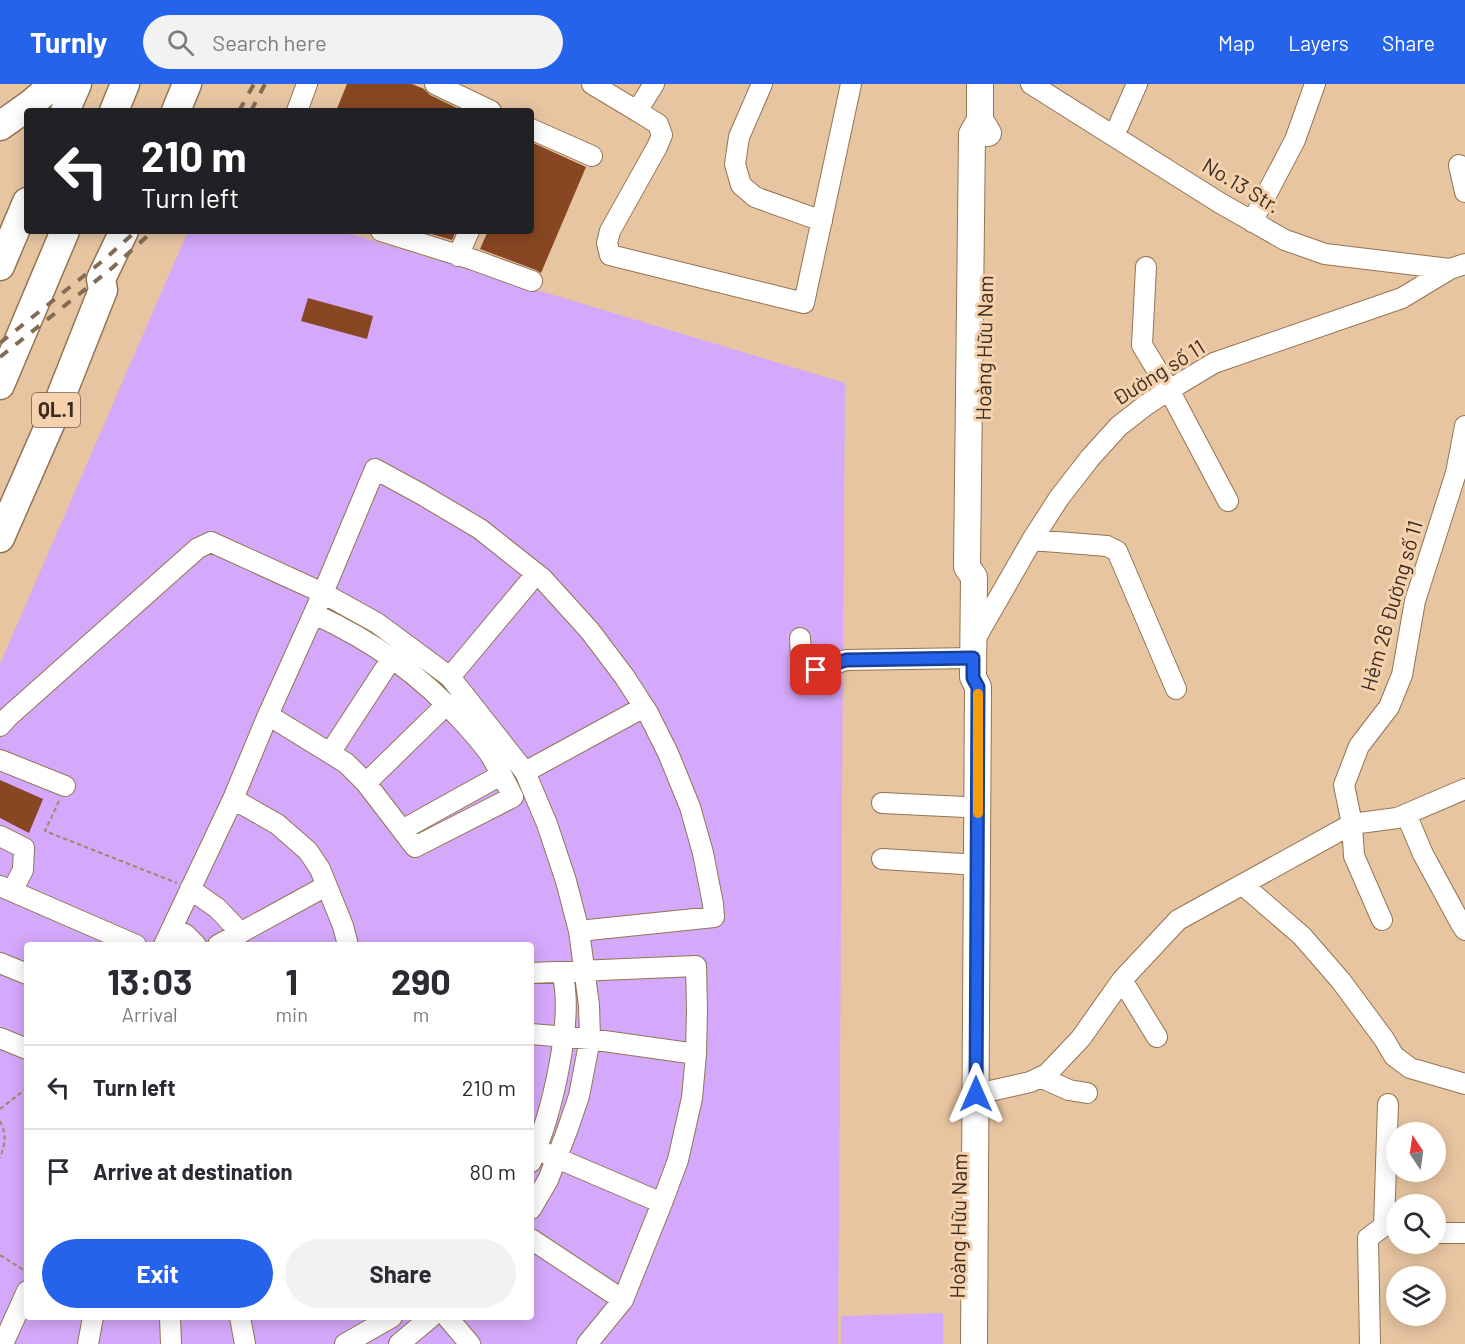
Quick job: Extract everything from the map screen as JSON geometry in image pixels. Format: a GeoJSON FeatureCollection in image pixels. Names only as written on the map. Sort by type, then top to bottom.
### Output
{"type":"FeatureCollection","features":[{"type":"Feature","properties":{"kind":"highway"},"geometry":{"type":"LineString","coordinates":[[25,108],[54,84]]}},
{"type":"Feature","properties":{"kind":"highway"},"geometry":{"type":"LineString","coordinates":[[45,108],[69,84]]}},
{"type":"Feature","properties":{"kind":"highway"},"geometry":{"type":"LineString","coordinates":[[66,108],[77,84]]}},
{"type":"Feature","properties":{"kind":"highway"},"geometry":{"type":"LineString","coordinates":[[115,108],[124,84]]}},
{"type":"Feature","properties":{"kind":"highway"},"geometry":{"type":"LineString","coordinates":[[132,108],[134,84]]}},
{"type":"Feature","properties":{"kind":"highway"},"geometry":{"type":"LineString","coordinates":[[177,108],[187,84]]}},
{"type":"Feature","properties":{"kind":"highway"},"geometry":{"type":"LineString","coordinates":[[0,126],[24,109]]}},
{"type":"Feature","properties":{"kind":"highway"},"geometry":{"type":"LineString","coordinates":[[0,139],[24,124]]}},
{"type":"Feature","properties":{"kind":"highway"},"geometry":{"type":"LineString","coordinates":[[0,266],[24,209]]}},
{"type":"Feature","properties":{"kind":"highway"},"geometry":{"type":"LineString","coordinates":[[0,385],[63,234]]}},
{"type":"Feature","properties":{"kind":"highway","name":"QL.1"},"geometry":{"type":"LineString","coordinates":[[0,538],[34,417],[90,285],[102,279],[122,234]]}},
{"type":"Feature","properties":{"kind":"highway","name":"QL.1"},"geometry":{"type":"LineString","coordinates":[[0,505],[20,473]]}},
{"type":"Feature","properties":{"kind":"main road","name":"Hoàng Hữu Nam"},"geometry":{"type":"LineString","coordinates":[[957,1344],[960,1212],[969,1094],[978,687],[973,659],[974,576],[968,567],[972,134],[980,120],[980,84]]}},
{"type":"Feature","properties":{"kind":"main road","name":"Hoàng Hữu Nam"},"geometry":{"type":"LineString","coordinates":[[973,659],[966,688],[963,864],[974,1344]]}},
{"type":"Feature","properties":{"kind":"street"},"geometry":{"type":"LineString","coordinates":[[298,108],[307,84]]}},
{"type":"Feature","properties":{"kind":"street"},"geometry":{"type":"LineString","coordinates":[[435,84],[485,108]]}},
{"type":"Feature","properties":{"kind":"street"},"geometry":{"type":"LineString","coordinates":[[592,84],[658,124],[662,135],[610,231],[607,243],[610,255],[804,303],[851,84]]}},
{"type":"Feature","properties":{"kind":"street"},"geometry":{"type":"LineString","coordinates":[[637,111],[654,84]]}},
{"type":"Feature","properties":{"kind":"street"},"geometry":{"type":"LineString","coordinates":[[762,84],[739,137],[735,164],[741,184],[755,197],[822,220]]}},
{"type":"Feature","properties":{"kind":"street","name":"No.13 Str."},"geometry":{"type":"LineString","coordinates":[[1030,84],[1252,222],[1285,240],[1325,254],[1458,266]]}},
{"type":"Feature","properties":{"kind":"street"},"geometry":{"type":"LineString","coordinates":[[1114,136],[1137,84]]}},
{"type":"Feature","properties":{"kind":"street"},"geometry":{"type":"LineString","coordinates":[[1252,222],[1295,140],[1316,84]]}},
{"type":"Feature","properties":{"kind":"street"},"geometry":{"type":"LineString","coordinates":[[534,130],[592,156]]}},
{"type":"Feature","properties":{"kind":"street"},"geometry":{"type":"LineString","coordinates":[[1459,165],[1465,192]]}},
{"type":"Feature","properties":{"kind":"street"},"geometry":{"type":"LineString","coordinates":[[390,234],[532,281]]}},
{"type":"Feature","properties":{"kind":"street"},"geometry":{"type":"LineString","coordinates":[[458,256],[468,234]]}},
{"type":"Feature","properties":{"kind":"street","name":"Đường số 11"},"geometry":{"type":"LineString","coordinates":[[973,659],[1008,583],[1032,540],[1090,458],[1119,426],[1168,390],[1214,363],[1402,298],[1458,266]]}},
{"type":"Feature","properties":{"kind":"street"},"geometry":{"type":"LineString","coordinates":[[1146,267],[1142,345],[1227,501]]}},
{"type":"Feature","properties":{"kind":"street","name":"Hẻm 26 Đường số 11"},"geometry":{"type":"LineString","coordinates":[[1382,920],[1354,856],[1352,824],[1344,785],[1359,746],[1389,707],[1402,675],[1415,601],[1456,473],[1465,426]]}},
{"type":"Feature","properties":{"kind":"street"},"geometry":{"type":"LineString","coordinates":[[167,937],[233,799],[375,469],[480,529],[542,578],[590,631],[624,675],[668,753],[690,807],[703,853],[714,917],[579,931]]}},
{"type":"Feature","properties":{"kind":"street"},"geometry":{"type":"LineString","coordinates":[[1032,540],[1107,546],[1118,551],[1176,689]]}},
{"type":"Feature","properties":{"kind":"street"},"geometry":{"type":"LineString","coordinates":[[0,726],[198,548],[211,542],[323,593],[378,623],[450,677],[525,772],[566,881],[579,931],[589,1005],[590,1039],[579,1096],[548,1180],[534,1204]]}},
{"type":"Feature","properties":{"kind":"street"},"geometry":{"type":"LineString","coordinates":[[450,677],[536,574]]}},
{"type":"Feature","properties":{"kind":"street"},"geometry":{"type":"LineString","coordinates":[[974,576],[982,583],[990,585],[1008,583]]}},
{"type":"Feature","properties":{"kind":"street"},"geometry":{"type":"LineString","coordinates":[[268,715],[346,764],[366,783],[415,847],[513,797],[490,755],[437,694],[392,658],[360,637],[314,614]]}},
{"type":"Feature","properties":{"kind":"street"},"geometry":{"type":"LineString","coordinates":[[800,638],[801,657],[816,670],[846,660],[973,659]]}},
{"type":"Feature","properties":{"kind":"street"},"geometry":{"type":"LineString","coordinates":[[330,753],[392,658]]}},
{"type":"Feature","properties":{"kind":"street"},"geometry":{"type":"LineString","coordinates":[[366,783],[447,704]]}},
{"type":"Feature","properties":{"kind":"street"},"geometry":{"type":"LineString","coordinates":[[525,772],[644,707]]}},
{"type":"Feature","properties":{"kind":"street"},"geometry":{"type":"LineString","coordinates":[[0,760],[65,786]]}},
{"type":"Feature","properties":{"kind":"street"},"geometry":{"type":"LineString","coordinates":[[969,1094],[1030,1082],[1047,1074],[1081,1038],[1122,980],[1178,920],[1352,824],[1397,818],[1465,789]]}},
{"type":"Feature","properties":{"kind":"street"},"geometry":{"type":"LineString","coordinates":[[233,799],[277,824],[308,851],[320,868],[344,926],[347,942]]}},
{"type":"Feature","properties":{"kind":"street"},"geometry":{"type":"LineString","coordinates":[[882,803],[965,807]]}},
{"type":"Feature","properties":{"kind":"street"},"geometry":{"type":"LineString","coordinates":[[1406,814],[1423,854],[1465,930]]}},
{"type":"Feature","properties":{"kind":"street"},"geometry":{"type":"LineString","coordinates":[[0,836],[24,848],[24,870],[6,888],[129,942]]}},
{"type":"Feature","properties":{"kind":"street"},"geometry":{"type":"LineString","coordinates":[[882,859],[963,864]]}},
{"type":"Feature","properties":{"kind":"street"},"geometry":{"type":"LineString","coordinates":[[1243,885],[1302,936],[1341,981],[1394,1056],[1410,1068],[1465,1084]]}},
{"type":"Feature","properties":{"kind":"street"},"geometry":{"type":"LineString","coordinates":[[224,942],[326,886]]}},
{"type":"Feature","properties":{"kind":"street"},"geometry":{"type":"LineString","coordinates":[[190,889],[217,908],[241,933]]}},
{"type":"Feature","properties":{"kind":"street"},"geometry":{"type":"LineString","coordinates":[[167,937],[184,934],[193,942]]}},
{"type":"Feature","properties":{"kind":"street"},"geometry":{"type":"LineString","coordinates":[[0,963],[24,973]]}},
{"type":"Feature","properties":{"kind":"street"},"geometry":{"type":"LineString","coordinates":[[534,973],[696,966],[696,1054],[692,1098],[678,1160],[623,1300],[587,1344]]}},
{"type":"Feature","properties":{"kind":"street"},"geometry":{"type":"LineString","coordinates":[[534,1151],[550,1106],[563,1037],[566,1004],[562,972]]}},
{"type":"Feature","properties":{"kind":"street"},"geometry":{"type":"LineString","coordinates":[[1122,980],[1157,1037]]}},
{"type":"Feature","properties":{"kind":"street"},"geometry":{"type":"LineString","coordinates":[[534,1035],[590,1039],[696,1054]]}},
{"type":"Feature","properties":{"kind":"street"},"geometry":{"type":"LineString","coordinates":[[0,1038],[24,1048]]}},
{"type":"Feature","properties":{"kind":"street"},"geometry":{"type":"LineString","coordinates":[[1040,1077],[1069,1090],[1087,1094]]}},
{"type":"Feature","properties":{"kind":"street"},"geometry":{"type":"LineString","coordinates":[[1370,1344],[1368,1238],[1384,1226],[1388,1104]]}},
{"type":"Feature","properties":{"kind":"street"},"geometry":{"type":"LineString","coordinates":[[534,1154],[556,1157],[662,1203]]}},
{"type":"Feature","properties":{"kind":"street"},"geometry":{"type":"LineString","coordinates":[[1376,1233],[1386,1233]]}},
{"type":"Feature","properties":{"kind":"street"},"geometry":{"type":"LineString","coordinates":[[1446,1233],[1465,1233]]}},
{"type":"Feature","properties":{"kind":"street"},"geometry":{"type":"LineString","coordinates":[[534,1241],[623,1300]]}},
{"type":"Feature","properties":{"kind":"street"},"geometry":{"type":"LineString","coordinates":[[3,1344],[24,1298]]}},
{"type":"Feature","properties":{"kind":"street"},"geometry":{"type":"LineString","coordinates":[[88,1344],[92,1320]]}},
{"type":"Feature","properties":{"kind":"street"},"geometry":{"type":"LineString","coordinates":[[170,1320],[171,1344]]}},
{"type":"Feature","properties":{"kind":"street"},"geometry":{"type":"LineString","coordinates":[[241,1320],[245,1344]]}},
{"type":"Feature","properties":{"kind":"street"},"geometry":{"type":"LineString","coordinates":[[345,1344],[381,1320]]}},
{"type":"Feature","properties":{"kind":"street"},"geometry":{"type":"LineString","coordinates":[[383,1320],[388,1344]]}},
{"type":"Feature","properties":{"kind":"street"},"geometry":{"type":"LineString","coordinates":[[399,1344],[427,1320]]}},
{"type":"Feature","properties":{"kind":"street"},"geometry":{"type":"LineString","coordinates":[[450,1320],[470,1344]]}},
{"type":"Feature","properties":{"kind":"path"},"geometry":{"type":"LineString","coordinates":[[65,786],[45,831],[190,889]]}},
{"type":"Feature","properties":{"kind":"path"},"geometry":{"type":"LineString","coordinates":[[0,1109],[24,1090]]}},
{"type":"Feature","properties":{"kind":"path"},"geometry":{"type":"LineString","coordinates":[[0,1121],[4,1130],[5,1145],[0,1158]]}},
{"type":"Feature","properties":{"kind":"path"},"geometry":{"type":"LineString","coordinates":[[0,1255],[24,1270]]}},
{"type":"Feature","properties":{"kind":"shaded area"},"geometry":{"type":"Polygon","coordinates":[[[187,234],[351,234],[845,383],[838,1344],[0,1344],[0,664],[187,234]]]}},
{"type":"Feature","properties":{"kind":"shaded area"},"geometry":{"type":"Polygon","coordinates":[[[943,1313],[943,1344],[841,1344],[841,1316],[943,1313]]]}},
{"type":"Feature","properties":{"kind":"building"},"geometry":{"type":"Polygon","coordinates":[[[347,84],[412,84],[457,108],[337,108],[347,84]]]}},
{"type":"Feature","properties":{"kind":"building"},"geometry":{"type":"Polygon","coordinates":[[[534,143],[586,167],[541,273],[480,249],[487,234],[534,234],[534,143]]]}},
{"type":"Feature","properties":{"kind":"building"},"geometry":{"type":"Polygon","coordinates":[[[431,234],[455,234],[452,240],[431,234]]]}},
{"type":"Feature","properties":{"kind":"building"},"geometry":{"type":"Polygon","coordinates":[[[308,298],[373,316],[367,339],[301,321],[308,298]]]}},
{"type":"Feature","properties":{"kind":"building"},"geometry":{"type":"Polygon","coordinates":[[[0,780],[43,799],[29,833],[0,818],[0,780]]]}},
{"type":"Feature","properties":{"kind":"railway"},"geometry":{"type":"LineString","coordinates":[[241,108],[254,84]]}},
{"type":"Feature","properties":{"kind":"railway"},"geometry":{"type":"LineString","coordinates":[[253,108],[265,84]]}},
{"type":"Feature","properties":{"kind":"railway"},"geometry":{"type":"LineString","coordinates":[[0,343],[133,234]]}},
{"type":"Feature","properties":{"kind":"railway"},"geometry":{"type":"LineString","coordinates":[[0,357],[112,268],[150,234]]}},
{"type":"Feature","properties":{"kind":"slow traffic"},"geometry":{"type":"LineString","coordinates":[[978,694],[978,813]]}},
{"type":"Feature","properties":{"kind":"route"},"geometry":{"type":"LineString","coordinates":[[816,670],[846,660],[973,658],[973,678],[978,687],[976,1094]]}}]}
